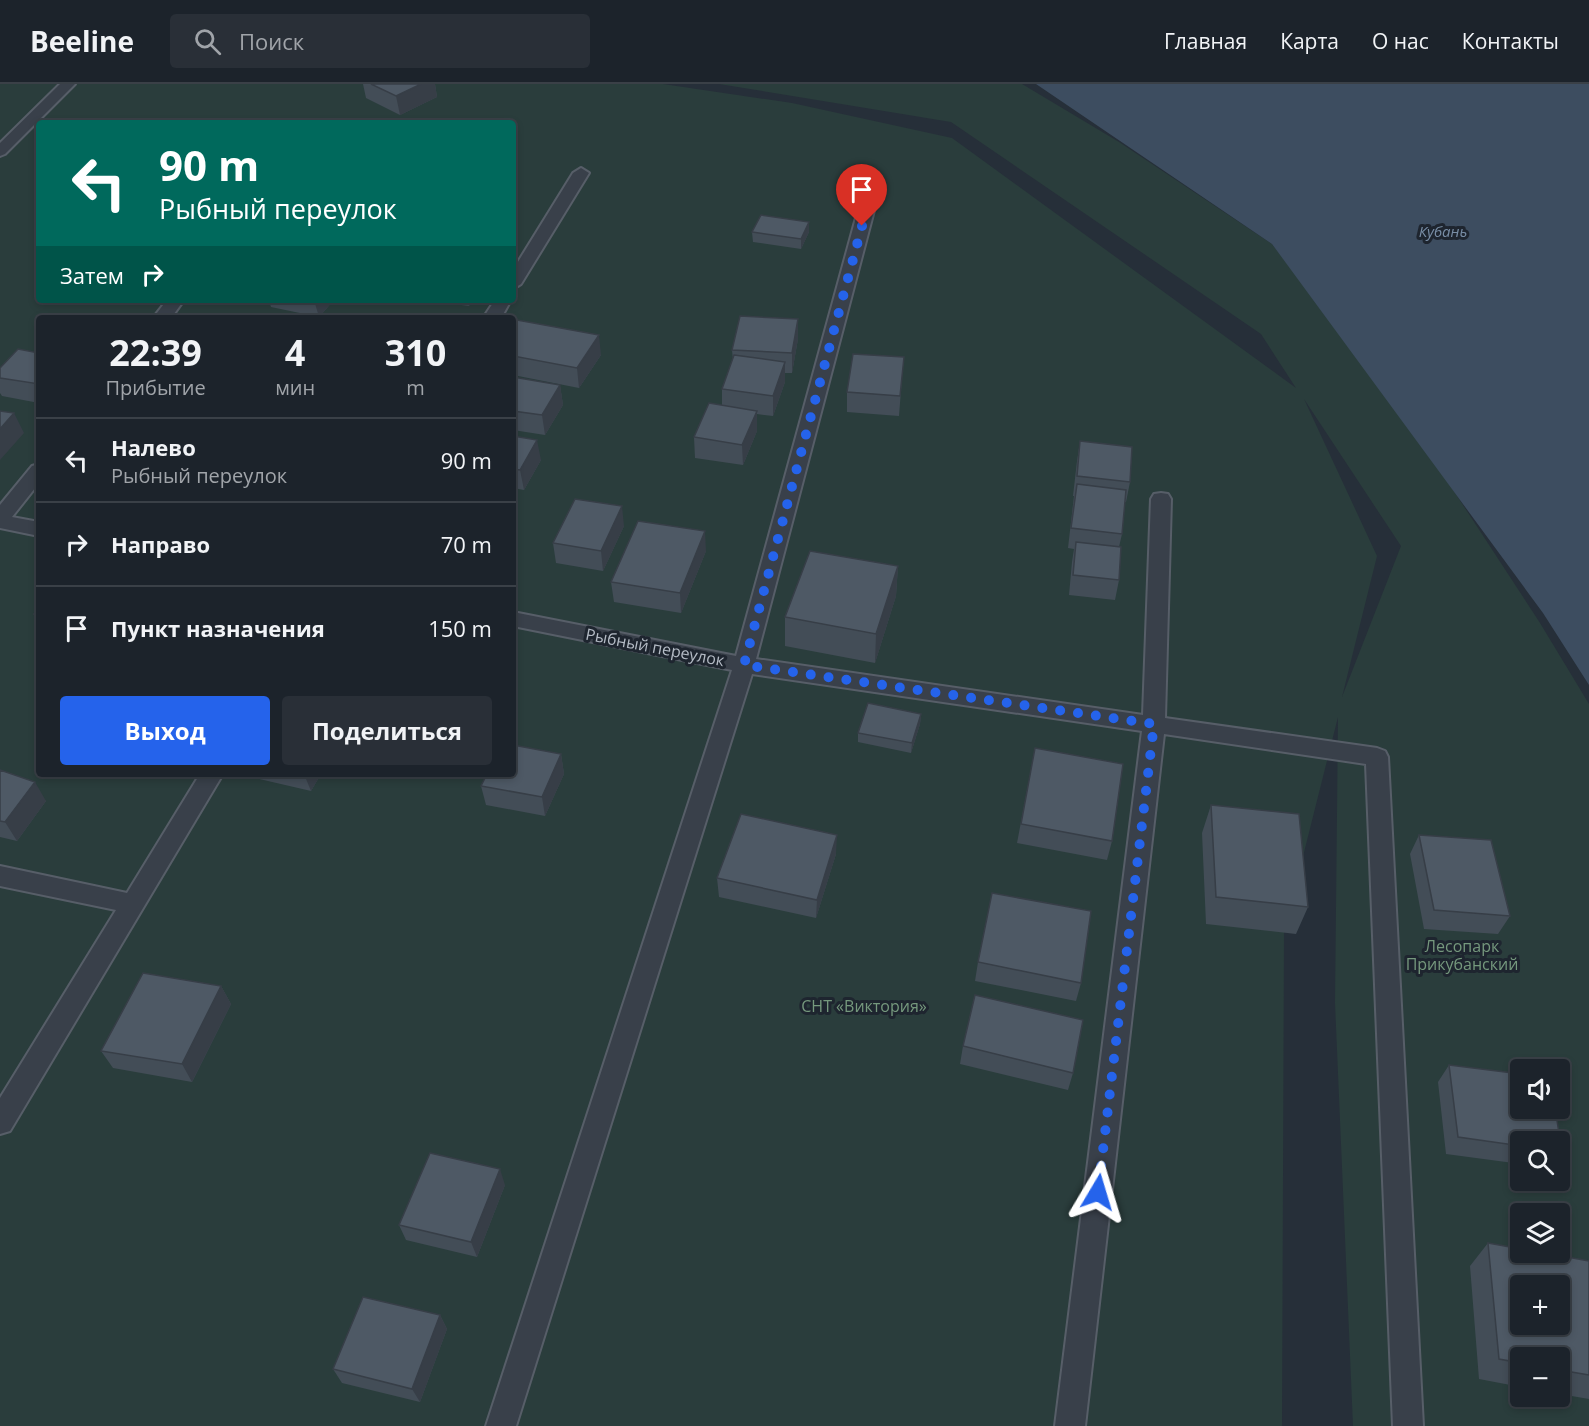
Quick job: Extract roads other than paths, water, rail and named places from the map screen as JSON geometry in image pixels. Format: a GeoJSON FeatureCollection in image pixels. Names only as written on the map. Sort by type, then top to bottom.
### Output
{"type":"FeatureCollection","features":[{"type":"Feature","properties":{"kind":"lane"},"geometry":{"type":"LineString","coordinates":[[0,151],[68,84]]}},
{"type":"Feature","properties":{"kind":"lane"},"geometry":{"type":"LineString","coordinates":[[516,279],[581,173]]}},
{"type":"Feature","properties":{"kind":"lane"},"geometry":{"type":"LineString","coordinates":[[501,1426],[744,665],[868,203]]}},
{"type":"Feature","properties":{"kind":"lane"},"geometry":{"type":"LineString","coordinates":[[164,315],[174,303]]}},
{"type":"Feature","properties":{"kind":"lane"},"geometry":{"type":"LineString","coordinates":[[36,474],[0,520],[36,528]]}},
{"type":"Feature","properties":{"kind":"lane"},"geometry":{"type":"LineString","coordinates":[[1070,1426],[1154,724],[1161,499]]}},
{"type":"Feature","properties":{"kind":"lane","name":"Рыбный переулок"},"geometry":{"type":"LineString","coordinates":[[516,620],[744,665],[1377,757],[1408,1426]]}},
{"type":"Feature","properties":{"kind":"lane"},"geometry":{"type":"LineString","coordinates":[[0,1122],[210,777]]}},
{"type":"Feature","properties":{"kind":"lane"},"geometry":{"type":"LineString","coordinates":[[0,876],[133,904]]}},
{"type":"Feature","properties":{"kind":"water","name":"Кубань"},"geometry":{"type":"Polygon","coordinates":[[[1036,84],[1589,84],[1589,685],[1543,613],[1272,244],[1036,84]]]}},
{"type":"Feature","properties":{"kind":"park label","name":"Лесопарк Прикубанский"},"geometry":{"type":"Point","coordinates":[1462,955]}},
{"type":"Feature","properties":{"kind":"park label","name":"СНТ «Виктория»"},"geometry":{"type":"Point","coordinates":[864,1006]}}]}
